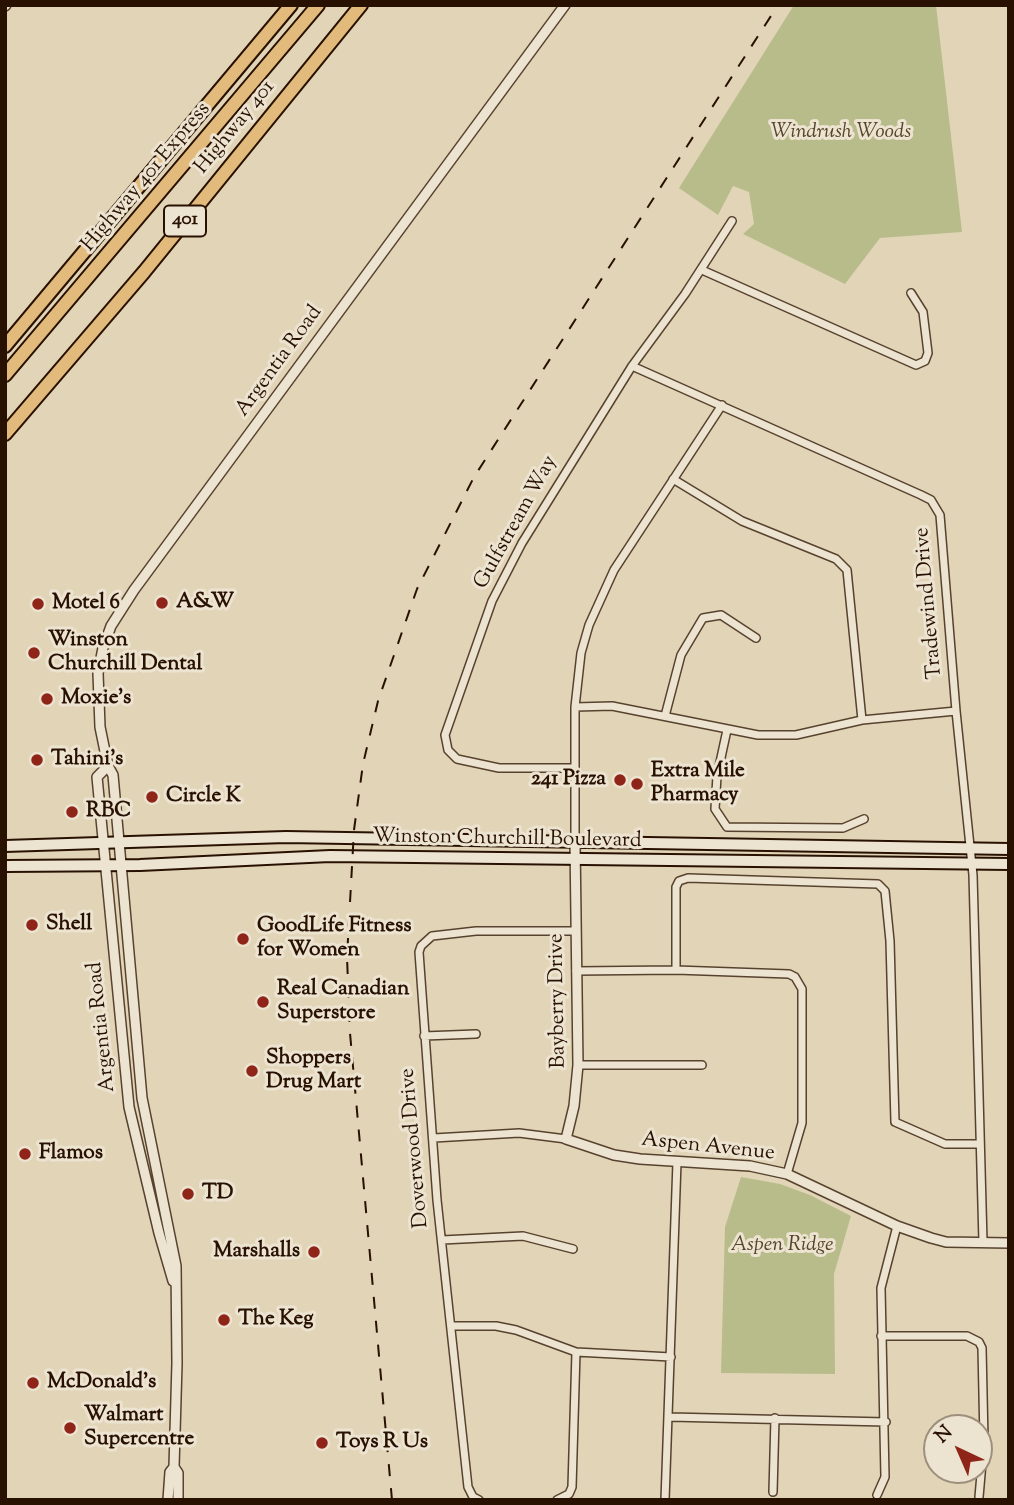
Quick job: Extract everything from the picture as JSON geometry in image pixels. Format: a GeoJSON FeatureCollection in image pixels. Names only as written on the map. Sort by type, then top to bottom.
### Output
{"type":"FeatureCollection","features":[{"type":"Feature","properties":{"kind":"highway"},"geometry":{"type":"LineString","coordinates":[[5,346],[291,5]]}},
{"type":"Feature","properties":{"kind":"highway","name":"Highway 401 Express"},"geometry":{"type":"LineString","coordinates":[[5,375],[318,5]]}},
{"type":"Feature","properties":{"kind":"highway","name":"Highway 401"},"geometry":{"type":"LineString","coordinates":[[5,434],[144,272],[361,5]]}},
{"type":"Feature","properties":{"kind":"main road","name":"Winston Churchill Boulevard"},"geometry":{"type":"LineString","coordinates":[[5,846],[286,837],[1009,849]]}},
{"type":"Feature","properties":{"kind":"main road","name":"Winston Churchill Boulevard"},"geometry":{"type":"LineString","coordinates":[[5,866],[330,856],[575,861],[1009,864]]}},
{"type":"Feature","properties":{"kind":"street","name":"Argentia Road"},"geometry":{"type":"LineString","coordinates":[[178,1500],[178,1473],[174,1467],[178,1334],[174,1282],[176,1266],[142,1098],[113,775],[108,766],[100,727],[98,687],[103,648],[111,626],[165,547],[565,5]]}},
{"type":"Feature","properties":{"kind":"street","name":"Gulfstream Way"},"geometry":{"type":"LineString","coordinates":[[574,768],[499,768],[457,759],[448,750],[445,736],[492,601],[522,543],[632,366],[702,270],[732,221]]}},
{"type":"Feature","properties":{"kind":"street"},"geometry":{"type":"LineString","coordinates":[[702,270],[916,365],[925,361],[928,353],[923,312],[911,293]]}},
{"type":"Feature","properties":{"kind":"street","name":"Tradewind Drive"},"geometry":{"type":"LineString","coordinates":[[632,366],[921,495],[937,507],[940,515],[956,711],[973,864],[983,1242]]}},
{"type":"Feature","properties":{"kind":"street"},"geometry":{"type":"LineString","coordinates":[[575,843],[575,707],[581,653],[597,603],[614,570],[722,405]]}},
{"type":"Feature","properties":{"kind":"street"},"geometry":{"type":"LineString","coordinates":[[674,479],[742,521],[835,559],[847,570],[862,720]]}},
{"type":"Feature","properties":{"kind":"street"},"geometry":{"type":"LineString","coordinates":[[665,716],[681,655],[704,618],[721,615],[756,638]]}},
{"type":"Feature","properties":{"kind":"street"},"geometry":{"type":"LineString","coordinates":[[575,707],[612,706],[758,735],[796,735],[862,720],[956,711]]}},
{"type":"Feature","properties":{"kind":"street"},"geometry":{"type":"LineString","coordinates":[[727,730],[717,776],[715,809],[727,827],[843,828],[864,818]]}},
{"type":"Feature","properties":{"kind":"street","name":"Argentia Road"},"geometry":{"type":"LineString","coordinates":[[108,766],[97,777],[132,1124],[167,1268],[174,1282]]}},
{"type":"Feature","properties":{"kind":"street","name":"Bayberry Drive"},"geometry":{"type":"LineString","coordinates":[[566,1139],[575,1106],[578,1065],[575,843]]}},
{"type":"Feature","properties":{"kind":"street"},"geometry":{"type":"LineString","coordinates":[[676,970],[676,887],[679,881],[688,878],[878,884],[886,891],[890,940],[895,1122],[945,1144],[979,1144]]}},
{"type":"Feature","properties":{"kind":"street","name":"Doverwood Drive"},"geometry":{"type":"LineString","coordinates":[[479,1500],[469,1492],[442,1240],[419,952],[421,946],[432,936],[476,931],[576,931]]}},
{"type":"Feature","properties":{"kind":"street"},"geometry":{"type":"LineString","coordinates":[[576,971],[676,970],[789,974],[799,983],[803,1123],[787,1174]]}},
{"type":"Feature","properties":{"kind":"street"},"geometry":{"type":"LineString","coordinates":[[424,1036],[476,1034]]}},
{"type":"Feature","properties":{"kind":"street"},"geometry":{"type":"LineString","coordinates":[[578,1065],[702,1065]]}},
{"type":"Feature","properties":{"kind":"street","name":"Aspen Avenue"},"geometry":{"type":"LineString","coordinates":[[434,1138],[519,1133],[566,1139],[614,1155],[750,1166],[787,1174],[897,1226],[946,1242],[1009,1243]]}},
{"type":"Feature","properties":{"kind":"street"},"geometry":{"type":"LineString","coordinates":[[665,1500],[677,1162]]}},
{"type":"Feature","properties":{"kind":"street"},"geometry":{"type":"LineString","coordinates":[[877,1495],[885,1477],[886,1422],[881,1288],[897,1226]]}},
{"type":"Feature","properties":{"kind":"street"},"geometry":{"type":"LineString","coordinates":[[442,1240],[523,1236],[573,1249]]}},
{"type":"Feature","properties":{"kind":"street"},"geometry":{"type":"LineString","coordinates":[[451,1326],[496,1326],[516,1330],[576,1352],[671,1357]]}},
{"type":"Feature","properties":{"kind":"street"},"geometry":{"type":"LineString","coordinates":[[881,1336],[967,1336],[979,1342],[982,1348],[984,1440],[979,1497]]}},
{"type":"Feature","properties":{"kind":"street"},"geometry":{"type":"LineString","coordinates":[[557,1500],[569,1494],[572,1487],[576,1352]]}},
{"type":"Feature","properties":{"kind":"street"},"geometry":{"type":"LineString","coordinates":[[670,1417],[886,1422]]}},
{"type":"Feature","properties":{"kind":"street"},"geometry":{"type":"LineString","coordinates":[[773,1492],[775,1418]]}},
{"type":"Feature","properties":{"kind":"street","name":"Argentia Road"},"geometry":{"type":"LineString","coordinates":[[169,1500],[170,1472],[174,1467]]}},
{"type":"Feature","properties":{"kind":"green space","name":"Windrush Woods"},"geometry":{"type":"Polygon","coordinates":[[[794,5],[936,5],[962,232],[880,238],[845,284],[743,234],[754,224],[749,192],[733,186],[718,215],[679,188],[794,5]]]}},
{"type":"Feature","properties":{"kind":"green space","name":"Aspen Ridge"},"geometry":{"type":"Polygon","coordinates":[[[741,1177],[780,1184],[810,1195],[851,1216],[834,1274],[835,1374],[721,1373],[725,1227],[741,1177]]]}},
{"type":"Feature","properties":{"kind":"railway"},"geometry":{"type":"LineString","coordinates":[[392,1500],[350,1033],[347,957],[354,830],[363,764],[378,701],[417,589],[474,477],[778,5]]}},
{"type":"Feature","properties":{"kind":"place","name":"A&W"},"geometry":{"type":"Point","coordinates":[162,603]}},
{"type":"Feature","properties":{"kind":"place","name":"Motel 6"},"geometry":{"type":"Point","coordinates":[38,604]}},
{"type":"Feature","properties":{"kind":"place","name":"Winston Churchill Dental"},"geometry":{"type":"Point","coordinates":[34,653]}},
{"type":"Feature","properties":{"kind":"place","name":"Moxie's"},"geometry":{"type":"Point","coordinates":[47,699]}},
{"type":"Feature","properties":{"kind":"place","name":"Tahini’s"},"geometry":{"type":"Point","coordinates":[37,760]}},
{"type":"Feature","properties":{"kind":"place","name":"241 Pizza"},"geometry":{"type":"Point","coordinates":[620,780]}},
{"type":"Feature","properties":{"kind":"place","name":"Extra Mile Pharmacy"},"geometry":{"type":"Point","coordinates":[637,784]}},
{"type":"Feature","properties":{"kind":"place","name":"Circle K"},"geometry":{"type":"Point","coordinates":[152,797]}},
{"type":"Feature","properties":{"kind":"place","name":"RBC"},"geometry":{"type":"Point","coordinates":[72,812]}},
{"type":"Feature","properties":{"kind":"place","name":"Shell"},"geometry":{"type":"Point","coordinates":[32,925]}},
{"type":"Feature","properties":{"kind":"place","name":"GoodLife Fitness for Women"},"geometry":{"type":"Point","coordinates":[243,939]}},
{"type":"Feature","properties":{"kind":"place","name":"Real Canadian Superstore"},"geometry":{"type":"Point","coordinates":[263,1002]}},
{"type":"Feature","properties":{"kind":"place","name":"Shoppers Drug Mart"},"geometry":{"type":"Point","coordinates":[252,1071]}},
{"type":"Feature","properties":{"kind":"place","name":"Flamos"},"geometry":{"type":"Point","coordinates":[25,1154]}},
{"type":"Feature","properties":{"kind":"place","name":"TD"},"geometry":{"type":"Point","coordinates":[188,1194]}},
{"type":"Feature","properties":{"kind":"place","name":"Marshalls"},"geometry":{"type":"Point","coordinates":[314,1252]}},
{"type":"Feature","properties":{"kind":"place","name":"The Keg"},"geometry":{"type":"Point","coordinates":[224,1320]}},
{"type":"Feature","properties":{"kind":"place","name":"McDonald's"},"geometry":{"type":"Point","coordinates":[33,1383]}},
{"type":"Feature","properties":{"kind":"place","name":"Walmart Supercentre"},"geometry":{"type":"Point","coordinates":[70,1428]}},
{"type":"Feature","properties":{"kind":"place","name":"Toys R Us"},"geometry":{"type":"Point","coordinates":[322,1443]}}]}
